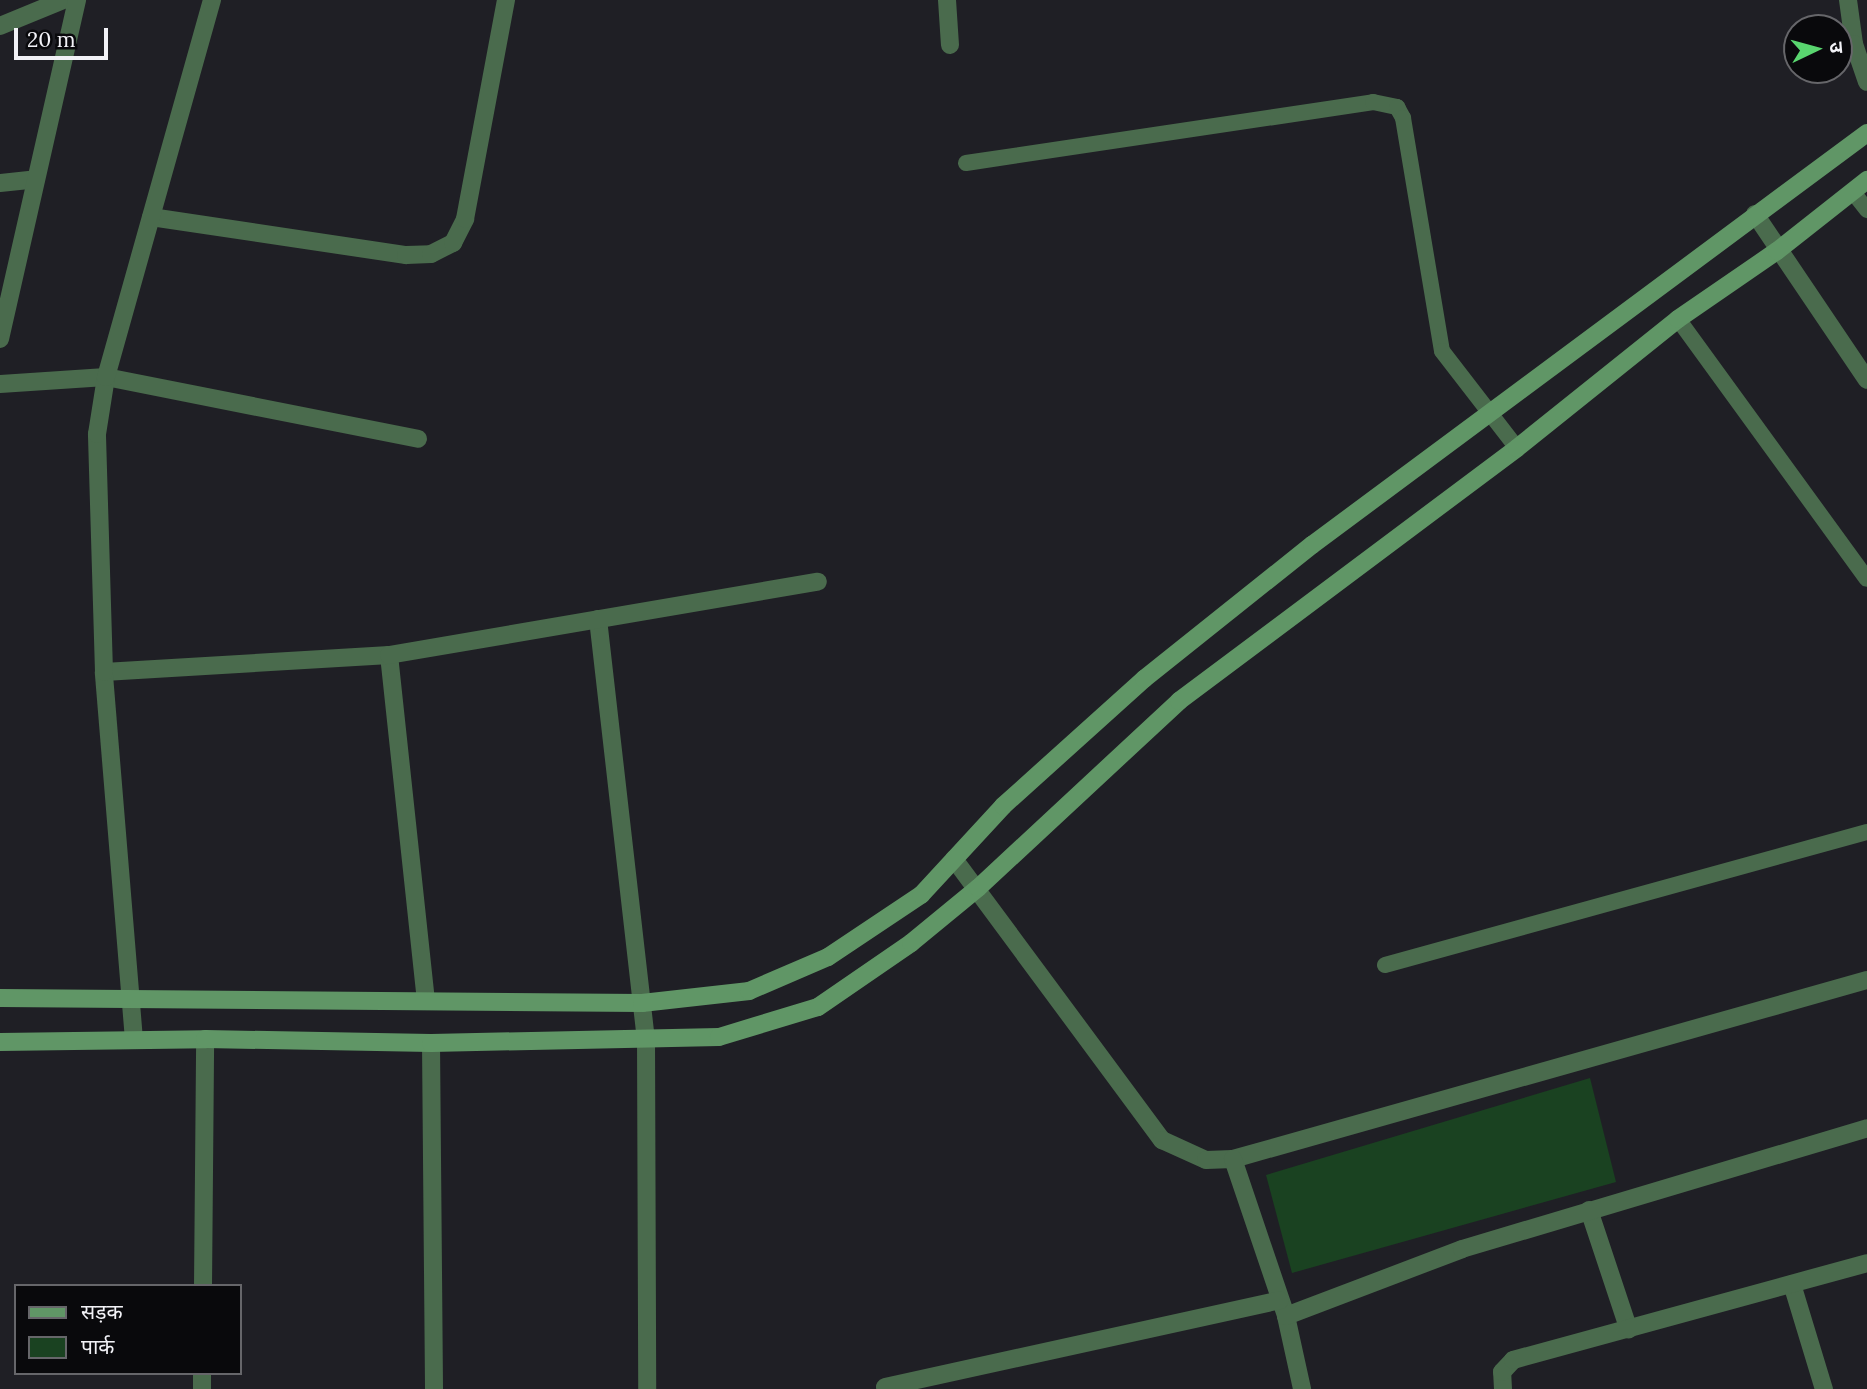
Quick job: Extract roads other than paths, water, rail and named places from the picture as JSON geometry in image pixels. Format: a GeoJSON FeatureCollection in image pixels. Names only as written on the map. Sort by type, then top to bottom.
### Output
{"type":"FeatureCollection","features":[{"type":"Feature","properties":{"kind":"street"},"geometry":{"type":"LineString","coordinates":[[0,26],[63,0]]}},
{"type":"Feature","properties":{"kind":"street"},"geometry":{"type":"LineString","coordinates":[[0,339],[77,0]]}},
{"type":"Feature","properties":{"kind":"street"},"geometry":{"type":"LineString","coordinates":[[134,1040],[104,672],[97,434],[106,377],[212,0]]}},
{"type":"Feature","properties":{"kind":"street"},"geometry":{"type":"LineString","coordinates":[[151,217],[405,255],[431,254],[453,243],[465,219],[506,0]]}},
{"type":"Feature","properties":{"kind":"street"},"geometry":{"type":"LineString","coordinates":[[947,0],[950,46]]}},
{"type":"Feature","properties":{"kind":"street"},"geometry":{"type":"LineString","coordinates":[[1849,0],[1854,44],[1867,82]]}},
{"type":"Feature","properties":{"kind":"street"},"geometry":{"type":"LineString","coordinates":[[0,998],[642,1003],[749,991],[828,957],[921,895],[1003,806],[1144,679],[1488,411],[1867,132]]}},
{"type":"Feature","properties":{"kind":"street"},"geometry":{"type":"LineString","coordinates":[[0,183],[37,179]]}},
{"type":"Feature","properties":{"kind":"street"},"geometry":{"type":"LineString","coordinates":[[0,1042],[205,1039],[431,1043],[719,1037],[818,1007],[911,943],[978,888],[1179,701],[1517,447],[1678,318],[1777,251],[1860,186]]}},
{"type":"Feature","properties":{"kind":"street"},"geometry":{"type":"LineString","coordinates":[[1755,214],[1777,251],[1867,380]]}},
{"type":"Feature","properties":{"kind":"street"},"geometry":{"type":"LineString","coordinates":[[0,384],[106,377],[418,439]]}},
{"type":"Feature","properties":{"kind":"street"},"geometry":{"type":"LineString","coordinates":[[104,672],[389,654],[818,582]]}},
{"type":"Feature","properties":{"kind":"street"},"geometry":{"type":"LineString","coordinates":[[598,619],[646,1039],[647,1389]]}},
{"type":"Feature","properties":{"kind":"street"},"geometry":{"type":"LineString","coordinates":[[389,654],[426,1000]]}},
{"type":"Feature","properties":{"kind":"street"},"geometry":{"type":"LineString","coordinates":[[954,859],[1162,1140],[1185,1155],[1206,1160],[1233,1158],[1867,979]]}},
{"type":"Feature","properties":{"kind":"street"},"geometry":{"type":"LineString","coordinates":[[203,1284],[205,1039]]}},
{"type":"Feature","properties":{"kind":"street"},"geometry":{"type":"LineString","coordinates":[[431,1043],[434,1389]]}},
{"type":"Feature","properties":{"kind":"street"},"geometry":{"type":"LineString","coordinates":[[885,1387],[928,1383],[1283,1308],[1462,1249],[1867,1128]]}},
{"type":"Feature","properties":{"kind":"street"},"geometry":{"type":"LineString","coordinates":[[1233,1158],[1283,1308],[1302,1389]]}},
{"type":"Feature","properties":{"kind":"street"},"geometry":{"type":"LineString","coordinates":[[1590,1210],[1629,1330]]}},
{"type":"Feature","properties":{"kind":"street"},"geometry":{"type":"LineString","coordinates":[[1503,1389],[1502,1372],[1513,1360],[1867,1263]]}},
{"type":"Feature","properties":{"kind":"street"},"geometry":{"type":"LineString","coordinates":[[1792,1284],[1824,1389]]}},
{"type":"Feature","properties":{"kind":"lane"},"geometry":{"type":"LineString","coordinates":[[967,163],[1385,101],[1397,107],[1403,118],[1435,329],[1442,351],[1517,447]]}},
{"type":"Feature","properties":{"kind":"lane"},"geometry":{"type":"LineString","coordinates":[[1860,186],[1867,210]]}},
{"type":"Feature","properties":{"kind":"lane"},"geometry":{"type":"LineString","coordinates":[[1678,318],[1867,579]]}},
{"type":"Feature","properties":{"kind":"lane"},"geometry":{"type":"LineString","coordinates":[[1385,965],[1867,832]]}}]}
